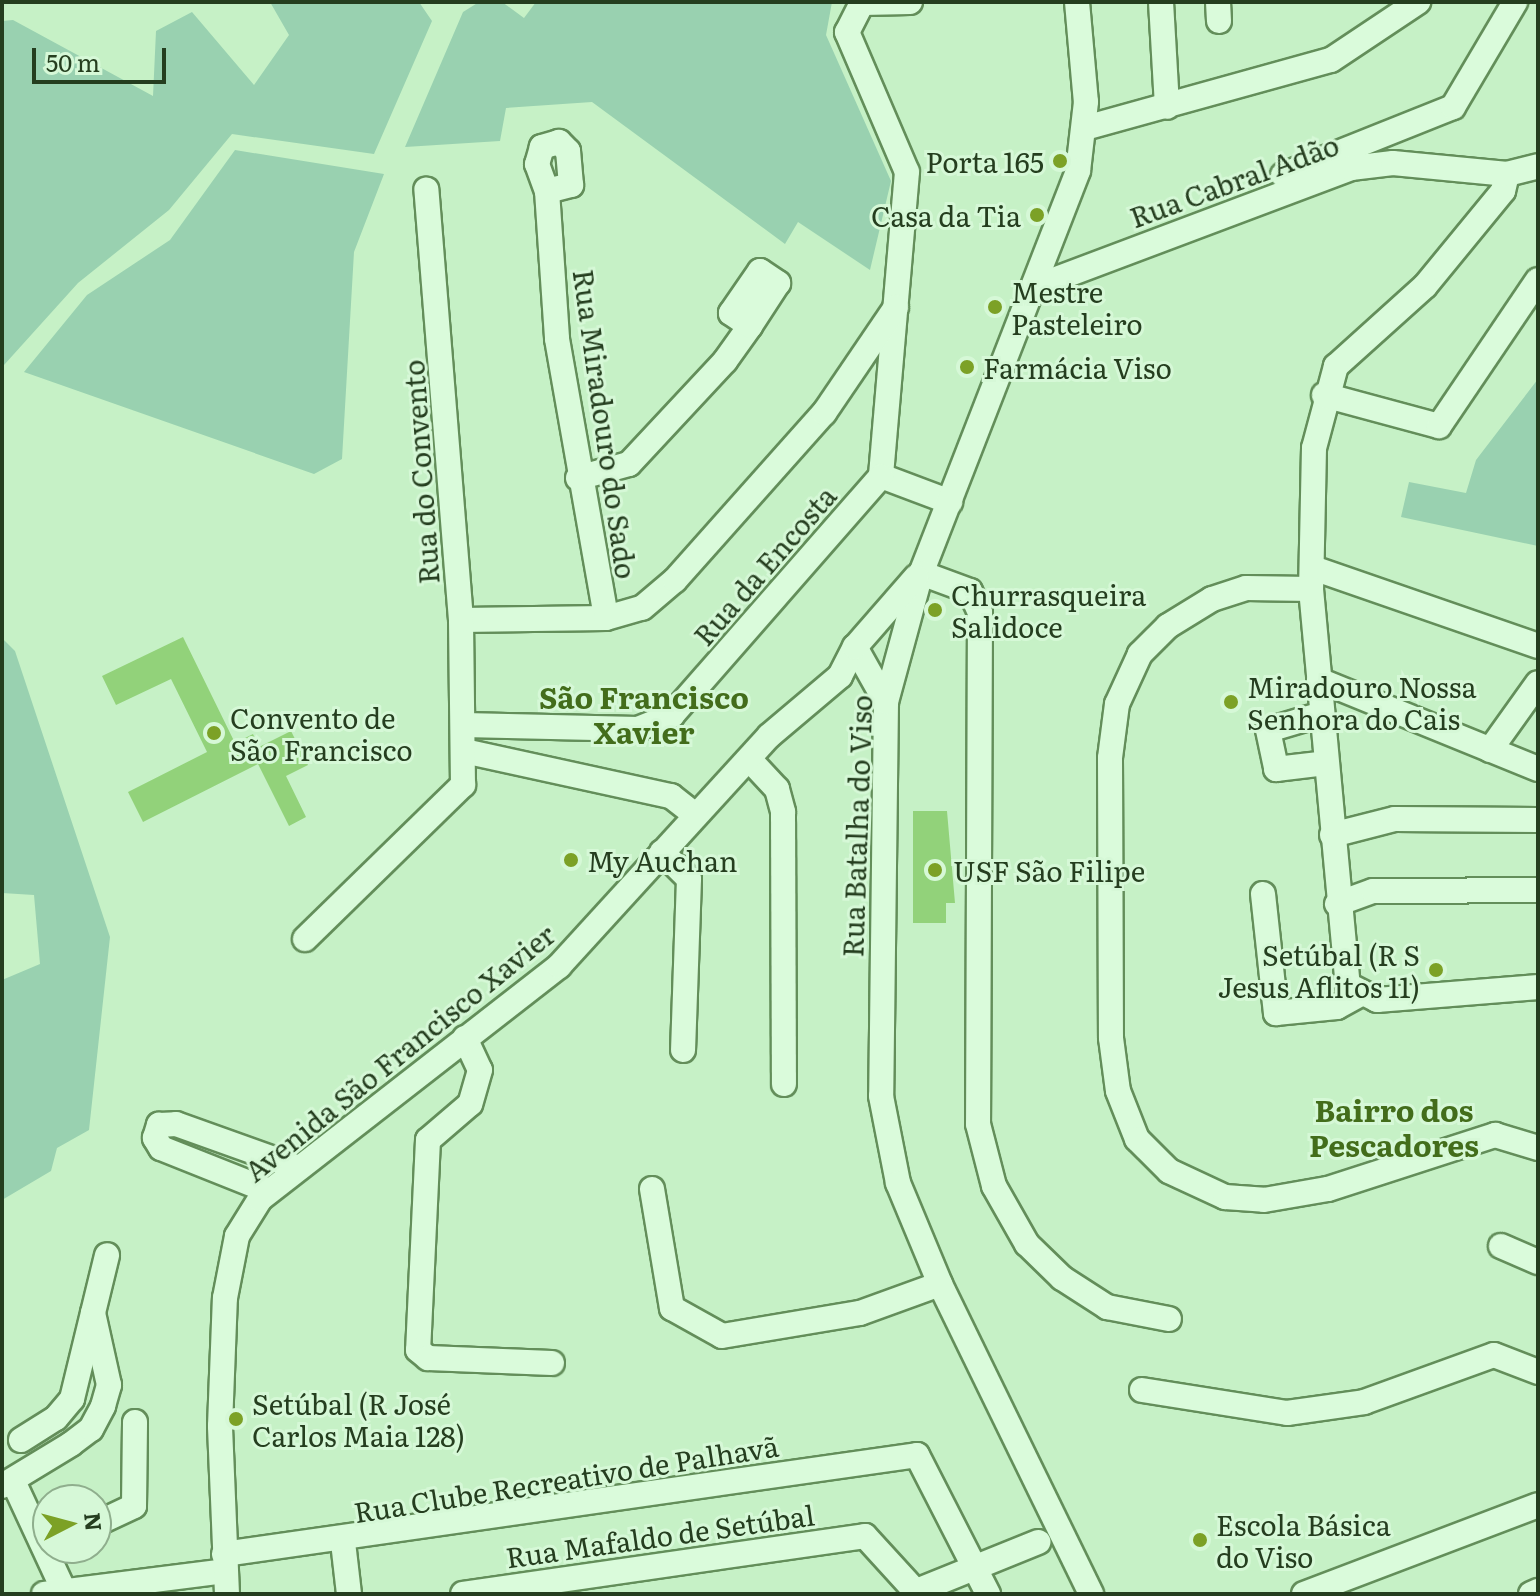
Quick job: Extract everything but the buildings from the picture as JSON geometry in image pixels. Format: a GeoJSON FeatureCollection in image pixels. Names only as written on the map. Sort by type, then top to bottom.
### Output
{"type":"FeatureCollection","features":[{"type":"Feature","properties":{"kind":"street"},"geometry":{"type":"LineString","coordinates":[[910,2],[862,3],[847,32],[907,172],[881,476],[950,502]]}},
{"type":"Feature","properties":{"kind":"street","name":"Rua Batalha do Viso"},"geometry":{"type":"LineString","coordinates":[[1077,2],[1085,128],[1078,171],[921,573],[886,702],[881,1096],[898,1183],[940,1284],[1091,1594]]}},
{"type":"Feature","properties":{"kind":"street"},"geometry":{"type":"LineString","coordinates":[[1161,2],[1167,107]]}},
{"type":"Feature","properties":{"kind":"street"},"geometry":{"type":"LineString","coordinates":[[1085,128],[1331,60],[1418,2]]}},
{"type":"Feature","properties":{"kind":"street"},"geometry":{"type":"LineString","coordinates":[[1210,218],[1206,206],[1453,107],[1515,2]]}},
{"type":"Feature","properties":{"kind":"street","name":"Rua Cabral Adão"},"geometry":{"type":"LineString","coordinates":[[1035,287],[1210,218],[1374,164],[1507,174],[1538,166]]}},
{"type":"Feature","properties":{"kind":"street"},"geometry":{"type":"LineString","coordinates":[[1507,174],[1503,191],[1425,286],[1336,366],[1324,395],[1314,448],[1312,578],[1344,977],[1359,995],[1385,1000],[1538,987]]}},
{"type":"Feature","properties":{"kind":"street","name":"Rua do Convento"},"geometry":{"type":"LineString","coordinates":[[305,939],[463,785],[461,620],[426,189]]}},
{"type":"Feature","properties":{"kind":"street","name":"Rua Miradouro do Sado"},"geometry":{"type":"LineString","coordinates":[[547,191],[557,339],[578,478],[606,618]]}},
{"type":"Feature","properties":{"kind":"street"},"geometry":{"type":"LineString","coordinates":[[1324,395],[1439,426],[1538,280]]}},
{"type":"Feature","properties":{"kind":"street"},"geometry":{"type":"LineString","coordinates":[[461,620],[606,618],[642,608],[675,580],[824,413],[897,305]]}},
{"type":"Feature","properties":{"kind":"street"},"geometry":{"type":"LineString","coordinates":[[578,478],[629,464],[750,326]]}},
{"type":"Feature","properties":{"kind":"street","name":"Rua da Encosta"},"geometry":{"type":"LineString","coordinates":[[464,725],[638,729],[672,715],[881,476]]}},
{"type":"Feature","properties":{"kind":"street"},"geometry":{"type":"LineString","coordinates":[[921,573],[970,591],[980,612],[978,1124],[994,1186],[1027,1244],[1062,1278],[1107,1307],[1169,1319]]}},
{"type":"Feature","properties":{"kind":"street","name":"Avenida São Francisco Xavier"},"geometry":{"type":"LineString","coordinates":[[225,1573],[220,1426],[225,1298],[237,1236],[269,1191],[296,1167],[559,966],[787,718],[830,660],[855,647],[921,573]]}},
{"type":"Feature","properties":{"kind":"street"},"geometry":{"type":"LineString","coordinates":[[1538,646],[1312,578],[1246,588],[1212,599],[1168,626],[1140,654],[1117,704],[1110,758],[1111,1038],[1118,1091],[1137,1139],[1169,1171],[1225,1197],[1264,1200],[1328,1189],[1495,1135],[1538,1148]]}},
{"type":"Feature","properties":{"kind":"street"},"geometry":{"type":"LineString","coordinates":[[886,702],[855,647],[875,647],[895,669]]}},
{"type":"Feature","properties":{"kind":"street"},"geometry":{"type":"LineString","coordinates":[[1319,680],[1538,769]]}},
{"type":"Feature","properties":{"kind":"street"},"geometry":{"type":"LineString","coordinates":[[1490,750],[1534,697]]}},
{"type":"Feature","properties":{"kind":"street"},"geometry":{"type":"LineString","coordinates":[[1322,714],[1268,730],[1276,769],[1326,763]]}},
{"type":"Feature","properties":{"kind":"street"},"geometry":{"type":"LineString","coordinates":[[464,751],[671,796],[695,815]]}},
{"type":"Feature","properties":{"kind":"street"},"geometry":{"type":"LineString","coordinates":[[749,759],[777,789],[783,812],[784,1084]]}},
{"type":"Feature","properties":{"kind":"street"},"geometry":{"type":"LineString","coordinates":[[1332,835],[1395,819],[1538,820]]}},
{"type":"Feature","properties":{"kind":"street"},"geometry":{"type":"LineString","coordinates":[[662,852],[689,879],[683,1050]]}},
{"type":"Feature","properties":{"kind":"street"},"geometry":{"type":"LineString","coordinates":[[1337,904],[1373,891],[1538,890]]}},
{"type":"Feature","properties":{"kind":"street"},"geometry":{"type":"LineString","coordinates":[[1263,894],[1276,1013],[1337,1007],[1359,995]]}},
{"type":"Feature","properties":{"kind":"street"},"geometry":{"type":"LineString","coordinates":[[465,1038],[480,1070],[470,1104],[428,1140],[418,1350],[428,1358],[552,1363]]}},
{"type":"Feature","properties":{"kind":"street"},"geometry":{"type":"LineString","coordinates":[[269,1191],[161,1148],[155,1138],[159,1125],[176,1124],[296,1167]]}},
{"type":"Feature","properties":{"kind":"street"},"geometry":{"type":"LineString","coordinates":[[652,1189],[672,1308],[722,1336],[860,1313],[940,1284]]}},
{"type":"Feature","properties":{"kind":"street"},"geometry":{"type":"LineString","coordinates":[[1501,1246],[1538,1262]]}},
{"type":"Feature","properties":{"kind":"street"},"geometry":{"type":"LineString","coordinates":[[21,1440],[56,1418],[72,1399],[107,1255]]}},
{"type":"Feature","properties":{"kind":"street"},"geometry":{"type":"LineString","coordinates":[[32,1525],[7,1484],[91,1429],[103,1406],[109,1385],[93,1313]]}},
{"type":"Feature","properties":{"kind":"street"},"geometry":{"type":"LineString","coordinates":[[1142,1390],[1287,1413],[1364,1402],[1494,1355],[1538,1372]]}},
{"type":"Feature","properties":{"kind":"street"},"geometry":{"type":"LineString","coordinates":[[112,1516],[134,1506],[135,1422]]}},
{"type":"Feature","properties":{"kind":"street","name":"Rua Clube Recreativo de Palhavã"},"geometry":{"type":"LineString","coordinates":[[72,1592],[225,1573],[343,1542],[917,1455],[975,1567]]}},
{"type":"Feature","properties":{"kind":"street"},"geometry":{"type":"LineString","coordinates":[[1304,1594],[1351,1586],[1538,1505]]}},
{"type":"Feature","properties":{"kind":"street","name":"Rua Mafaldo de Setúbal"},"geometry":{"type":"LineString","coordinates":[[470,1593],[865,1536],[918,1593]]}},
{"type":"Feature","properties":{"kind":"street"},"geometry":{"type":"LineString","coordinates":[[343,1542],[349,1594]]}},
{"type":"Feature","properties":{"kind":"street"},"geometry":{"type":"LineString","coordinates":[[918,1593],[1038,1542]]}},
{"type":"Feature","properties":{"kind":"street"},"geometry":{"type":"LineString","coordinates":[[55,1564],[72,1592]]}},
{"type":"Feature","properties":{"kind":"street"},"geometry":{"type":"LineString","coordinates":[[975,1567],[988,1594]]}},
{"type":"Feature","properties":{"kind":"street"},"geometry":{"type":"LineString","coordinates":[[1531,1594],[1538,1591]]}},
{"type":"Feature","properties":{"kind":"green space"},"geometry":{"type":"Polygon","coordinates":[[[270,2],[419,2],[432,21],[374,154],[232,134],[169,210],[78,283],[4,365],[2,21],[13,20],[153,96],[156,31],[192,12],[254,85],[289,35],[270,2]]]}},
{"type":"Feature","properties":{"kind":"green space"},"geometry":{"type":"Polygon","coordinates":[[[479,2],[502,2],[524,18],[536,2],[832,2],[826,35],[891,181],[870,270],[798,222],[785,244],[592,102],[506,108],[500,141],[405,147],[463,12],[479,2]]]}},
{"type":"Feature","properties":{"kind":"green space"},"geometry":{"type":"Polygon","coordinates":[[[235,150],[384,174],[354,252],[342,459],[314,474],[24,372],[87,295],[170,240],[235,150]]]}},
{"type":"Feature","properties":{"kind":"green space"},"geometry":{"type":"Polygon","coordinates":[[[1538,379],[1538,546],[1401,517],[1409,482],[1466,493],[1476,460],[1538,379]]]}},
{"type":"Feature","properties":{"kind":"green space"},"geometry":{"type":"Polygon","coordinates":[[[2,638],[15,651],[110,937],[89,1130],[57,1148],[51,1171],[2,1200],[2,980],[40,964],[34,895],[2,893],[2,638]]]}},
{"type":"Feature","properties":{"kind":"place","name":"Porta 165"},"geometry":{"type":"Point","coordinates":[1060,161]}},
{"type":"Feature","properties":{"kind":"place","name":"Casa da Tia"},"geometry":{"type":"Point","coordinates":[1037,215]}},
{"type":"Feature","properties":{"kind":"place","name":"Mestre Pasteleiro"},"geometry":{"type":"Point","coordinates":[995,307]}},
{"type":"Feature","properties":{"kind":"place","name":"Farmácia Viso"},"geometry":{"type":"Point","coordinates":[967,367]}},
{"type":"Feature","properties":{"kind":"place","name":"Churrasqueira Salidoce"},"geometry":{"type":"Point","coordinates":[935,610]}},
{"type":"Feature","properties":{"kind":"place","name":"Miradouro Nossa Senhora do Cais"},"geometry":{"type":"Point","coordinates":[1231,702]}},
{"type":"Feature","properties":{"kind":"place","name":"Convento de São Francisco"},"geometry":{"type":"Point","coordinates":[214,733]}},
{"type":"Feature","properties":{"kind":"place","name":"My Auchan"},"geometry":{"type":"Point","coordinates":[571,860]}},
{"type":"Feature","properties":{"kind":"place","name":"USF São Filipe"},"geometry":{"type":"Point","coordinates":[935,870]}},
{"type":"Feature","properties":{"kind":"place","name":"Setúbal (R S Jesus Aflitos 11)"},"geometry":{"type":"Point","coordinates":[1436,970]}},
{"type":"Feature","properties":{"kind":"place","name":"Setúbal (R José Carlos Maia 128)"},"geometry":{"type":"Point","coordinates":[236,1419]}},
{"type":"Feature","properties":{"kind":"place","name":"Escola Básica do Viso"},"geometry":{"type":"Point","coordinates":[1200,1540]}},
{"type":"Feature","properties":{"kind":"district","name":"São Francisco Xavier"},"geometry":{"type":"Point","coordinates":[644,713]}},
{"type":"Feature","properties":{"kind":"district","name":"Bairro dos Pescadores"},"geometry":{"type":"Point","coordinates":[1394,1126]}}]}
